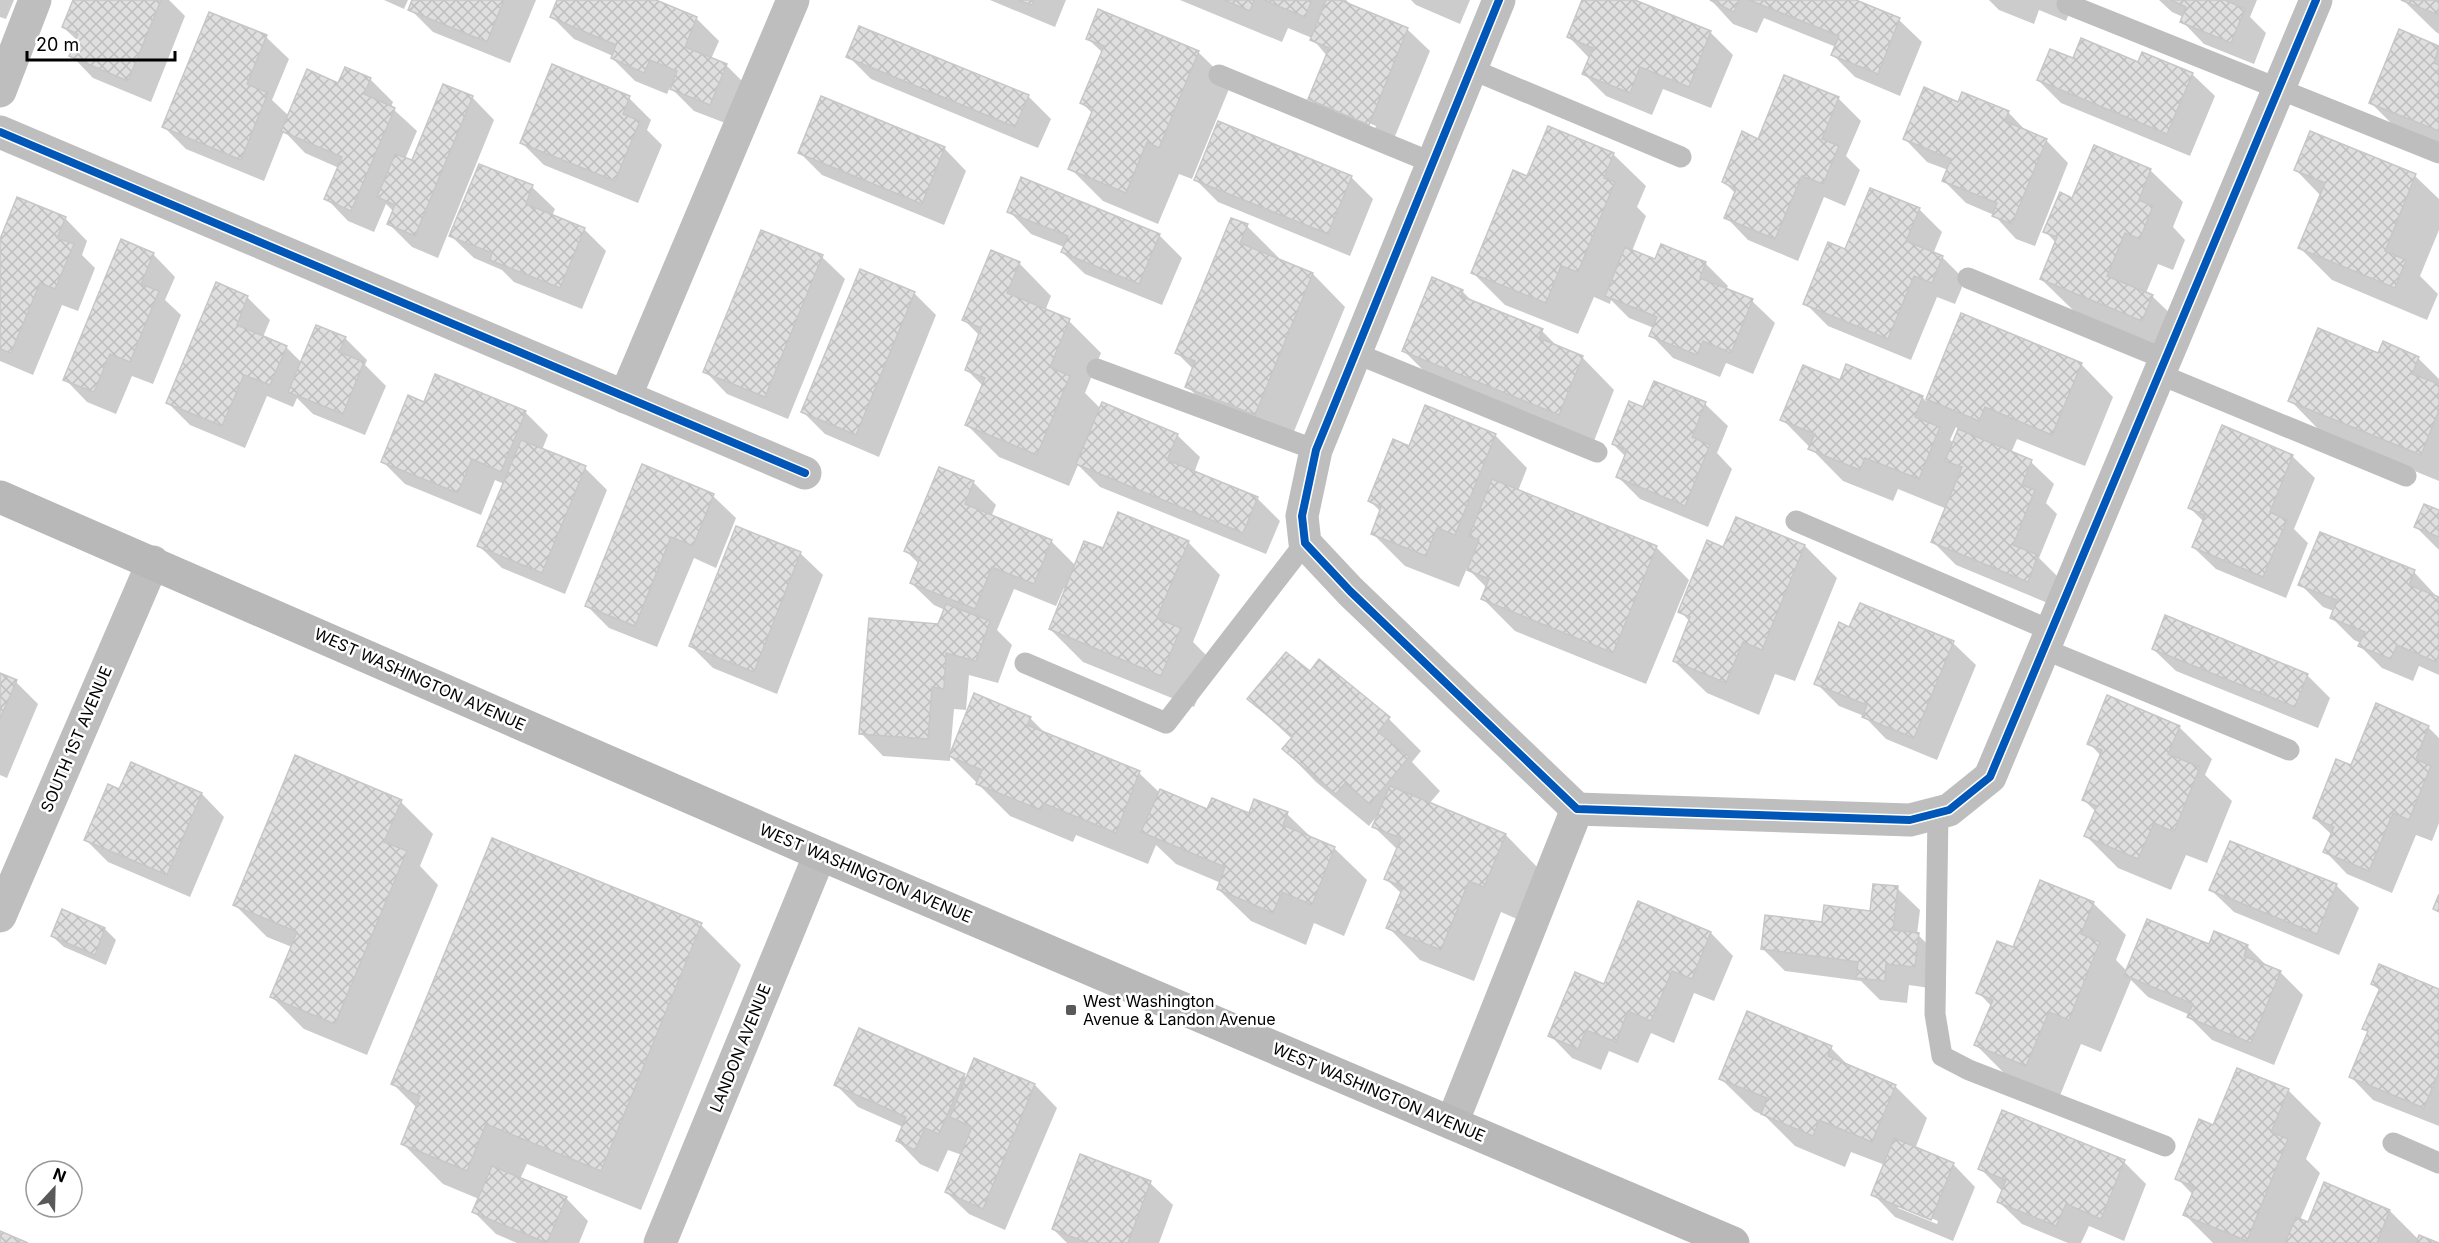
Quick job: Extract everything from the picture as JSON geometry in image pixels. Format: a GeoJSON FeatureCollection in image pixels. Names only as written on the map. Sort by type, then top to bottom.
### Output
{"type":"FeatureCollection","features":[{"type":"Feature","properties":{"kind":"main road","name":"WEST WASHINGTON AVENUE"},"geometry":{"type":"LineString","coordinates":[[0,497],[820,854],[1733,1243]]}},
{"type":"Feature","properties":{"kind":"street"},"geometry":{"type":"LineString","coordinates":[[0,91],[35,0]]}},
{"type":"Feature","properties":{"kind":"street"},"geometry":{"type":"LineString","coordinates":[[625,397],[793,0]]}},
{"type":"Feature","properties":{"kind":"street"},"geometry":{"type":"LineString","coordinates":[[1499,0],[1316,450],[1302,516],[1305,543],[1350,591],[1577,809],[1910,820],[1949,810],[1990,777],[2316,0]]}},
{"type":"Feature","properties":{"kind":"street"},"geometry":{"type":"LineString","coordinates":[[0,132],[805,473]]}},
{"type":"Feature","properties":{"kind":"street","name":"SOUTH 1ST AVENUE"},"geometry":{"type":"LineString","coordinates":[[0,916],[153,562]]}},
{"type":"Feature","properties":{"kind":"street"},"geometry":{"type":"LineString","coordinates":[[1452,1123],[1577,809]]}},
{"type":"Feature","properties":{"kind":"street","name":"LANDON AVENUE"},"geometry":{"type":"LineString","coordinates":[[660,1243],[820,854]]}},
{"type":"Feature","properties":{"kind":"lane"},"geometry":{"type":"LineString","coordinates":[[2067,4],[2439,153]]}},
{"type":"Feature","properties":{"kind":"lane"},"geometry":{"type":"LineString","coordinates":[[1471,69],[1681,157]]}},
{"type":"Feature","properties":{"kind":"lane"},"geometry":{"type":"LineString","coordinates":[[1219,75],[1433,163]]}},
{"type":"Feature","properties":{"kind":"lane"},"geometry":{"type":"LineString","coordinates":[[1968,278],[2406,476]]}},
{"type":"Feature","properties":{"kind":"lane"},"geometry":{"type":"LineString","coordinates":[[1355,353],[1597,452]]}},
{"type":"Feature","properties":{"kind":"lane"},"geometry":{"type":"LineString","coordinates":[[1097,369],[1316,450]]}},
{"type":"Feature","properties":{"kind":"lane"},"geometry":{"type":"LineString","coordinates":[[1796,521],[2289,750]]}},
{"type":"Feature","properties":{"kind":"lane"},"geometry":{"type":"LineString","coordinates":[[1025,663],[1166,723],[1305,543]]}},
{"type":"Feature","properties":{"kind":"lane"},"geometry":{"type":"LineString","coordinates":[[1938,813],[1935,1014],[1942,1056],[1969,1070],[2165,1146]]}},
{"type":"Feature","properties":{"kind":"lane"},"geometry":{"type":"LineString","coordinates":[[2393,1143],[2439,1163]]}},
{"type":"Feature","properties":{"kind":"building"},"geometry":{"type":"Polygon","coordinates":[[[73,0],[161,0],[128,81],[69,56],[78,34],[62,27],[73,0]]]}},
{"type":"Feature","properties":{"kind":"building"},"geometry":{"type":"Polygon","coordinates":[[[412,0],[504,0],[487,42],[408,10],[412,0]]]}},
{"type":"Feature","properties":{"kind":"building"},"geometry":{"type":"Polygon","coordinates":[[[557,0],[656,0],[697,17],[685,47],[727,64],[710,105],[670,89],[677,71],[650,60],[644,73],[611,58],[616,45],[550,17],[557,0]]]}},
{"type":"Feature","properties":{"kind":"building"},"geometry":{"type":"Polygon","coordinates":[[[1018,0],[1034,0],[1032,5],[1018,0]]]}},
{"type":"Feature","properties":{"kind":"building"},"geometry":{"type":"Polygon","coordinates":[[[1224,0],[1254,0],[1250,11],[1224,0]]]}},
{"type":"Feature","properties":{"kind":"building"},"geometry":{"type":"Polygon","coordinates":[[[1263,0],[1312,0],[1305,17],[1263,0]]]}},
{"type":"Feature","properties":{"kind":"building"},"geometry":{"type":"Polygon","coordinates":[[[1326,0],[1340,0],[1408,28],[1369,125],[1308,99],[1329,48],[1310,40],[1326,0]]]}},
{"type":"Feature","properties":{"kind":"building"},"geometry":{"type":"Polygon","coordinates":[[[1582,0],[1635,0],[1711,31],[1689,87],[1640,67],[1630,93],[1582,74],[1593,48],[1567,37],[1582,0]]]}},
{"type":"Feature","properties":{"kind":"building"},"geometry":{"type":"Polygon","coordinates":[[[1710,0],[1739,0],[1734,12],[1710,0]]]}},
{"type":"Feature","properties":{"kind":"building"},"geometry":{"type":"Polygon","coordinates":[[[1749,0],[1856,0],[1900,18],[1878,74],[1831,55],[1839,36],[1749,0]]]}},
{"type":"Feature","properties":{"kind":"building"},"geometry":{"type":"Polygon","coordinates":[[[2171,0],[2225,0],[2245,9],[2231,43],[2180,22],[2186,7],[2171,0]]]}},
{"type":"Feature","properties":{"kind":"building"},"geometry":{"type":"Polygon","coordinates":[[[2401,0],[2439,0],[2439,15],[2401,0]]]}},
{"type":"Feature","properties":{"kind":"building"},"geometry":{"type":"Polygon","coordinates":[[[1098,9],[1199,51],[1159,148],[1147,142],[1126,193],[1068,169],[1093,109],[1080,103],[1104,46],[1086,39],[1098,9]]]}},
{"type":"Feature","properties":{"kind":"building"},"geometry":{"type":"Polygon","coordinates":[[[209,12],[267,35],[247,84],[268,93],[241,160],[162,127],[209,12]]]}},
{"type":"Feature","properties":{"kind":"building"},"geometry":{"type":"Polygon","coordinates":[[[859,26],[1029,95],[1015,127],[846,57],[859,26]]]}},
{"type":"Feature","properties":{"kind":"building"},"geometry":{"type":"Polygon","coordinates":[[[2399,29],[2439,46],[2434,63],[2439,65],[2439,131],[2369,103],[2399,29]]]}},
{"type":"Feature","properties":{"kind":"building"},"geometry":{"type":"Polygon","coordinates":[[[2081,38],[2138,62],[2142,52],[2193,73],[2167,134],[2037,80],[2050,49],[2073,58],[2081,38]]]}},
{"type":"Feature","properties":{"kind":"building"},"geometry":{"type":"Polygon","coordinates":[[[552,64],[630,96],[623,114],[640,121],[615,181],[520,143],[552,64]]]}},
{"type":"Feature","properties":{"kind":"building"},"geometry":{"type":"Polygon","coordinates":[[[345,67],[371,78],[364,94],[395,108],[351,211],[324,199],[342,157],[281,131],[307,69],[338,83],[345,67]]]}},
{"type":"Feature","properties":{"kind":"building"},"geometry":{"type":"Polygon","coordinates":[[[1784,75],[1839,97],[1822,139],[1839,146],[1823,184],[1802,176],[1775,239],[1724,218],[1736,189],[1722,182],[1742,131],[1758,139],[1784,75]]]}},
{"type":"Feature","properties":{"kind":"building"},"geometry":{"type":"Polygon","coordinates":[[[443,84],[473,96],[415,236],[387,224],[395,205],[377,197],[395,154],[412,160],[443,84]]]}},
{"type":"Feature","properties":{"kind":"building"},"geometry":{"type":"Polygon","coordinates":[[[1924,87],[1958,102],[1962,92],[2009,111],[2005,121],[2047,139],[2012,224],[1992,216],[1997,203],[1942,181],[1951,159],[1903,139],[1924,87]]]}},
{"type":"Feature","properties":{"kind":"building"},"geometry":{"type":"Polygon","coordinates":[[[821,96],[945,147],[922,204],[798,153],[821,96]]]}},
{"type":"Feature","properties":{"kind":"building"},"geometry":{"type":"Polygon","coordinates":[[[1218,121],[1352,176],[1328,234],[1194,180],[1218,121]]]}},
{"type":"Feature","properties":{"kind":"building"},"geometry":{"type":"Polygon","coordinates":[[[1548,126],[1614,153],[1604,178],[1615,182],[1578,272],[1561,266],[1546,303],[1471,273],[1513,170],[1527,176],[1548,126]]]}},
{"type":"Feature","properties":{"kind":"building"},"geometry":{"type":"Polygon","coordinates":[[[2310,131],[2416,174],[2385,251],[2406,260],[2395,288],[2298,248],[2325,183],[2294,170],[2310,131]]]}},
{"type":"Feature","properties":{"kind":"building"},"geometry":{"type":"Polygon","coordinates":[[[2094,145],[2151,169],[2139,200],[2153,206],[2140,239],[2125,233],[2107,276],[2153,295],[2142,321],[2040,279],[2057,237],[2043,232],[2060,192],[2072,198],[2094,145]]]}},
{"type":"Feature","properties":{"kind":"building"},"geometry":{"type":"Polygon","coordinates":[[[479,164],[533,185],[526,204],[585,228],[560,288],[490,260],[492,253],[449,236],[479,164]]]}},
{"type":"Feature","properties":{"kind":"building"},"geometry":{"type":"Polygon","coordinates":[[[1021,177],[1160,234],[1139,284],[1061,252],[1068,236],[1007,212],[1021,177]]]}},
{"type":"Feature","properties":{"kind":"building"},"geometry":{"type":"Polygon","coordinates":[[[1870,188],[1920,208],[1906,241],[1943,256],[1932,283],[1914,276],[1888,339],[1803,304],[1828,242],[1845,249],[1870,188]]]}},
{"type":"Feature","properties":{"kind":"building"},"geometry":{"type":"Polygon","coordinates":[[[17,197],[66,217],[57,238],[74,244],[55,289],[40,283],[11,353],[0,349],[0,239],[17,197]]]}},
{"type":"Feature","properties":{"kind":"building"},"geometry":{"type":"Polygon","coordinates":[[[1231,218],[1248,224],[1240,243],[1313,273],[1255,415],[1185,387],[1195,361],[1175,353],[1231,218]]]}},
{"type":"Feature","properties":{"kind":"building"},"geometry":{"type":"Polygon","coordinates":[[[761,230],[823,255],[765,397],[703,372],[761,230]]]}},
{"type":"Feature","properties":{"kind":"building"},"geometry":{"type":"Polygon","coordinates":[[[121,239],[154,253],[141,284],[159,291],[130,362],[110,354],[94,392],[63,380],[121,239]]]}},
{"type":"Feature","properties":{"kind":"building"},"geometry":{"type":"Polygon","coordinates":[[[1661,244],[1706,262],[1700,278],[1753,299],[1731,353],[1703,341],[1697,355],[1649,336],[1657,317],[1605,296],[1625,247],[1655,259],[1661,244]]]}},
{"type":"Feature","properties":{"kind":"building"},"geometry":{"type":"Polygon","coordinates":[[[991,250],[1020,262],[1007,293],[1070,319],[1050,367],[1070,376],[1037,455],[965,425],[985,378],[965,370],[981,328],[962,320],[991,250]]]}},
{"type":"Feature","properties":{"kind":"building"},"geometry":{"type":"Polygon","coordinates":[[[860,269],[915,292],[856,435],[801,412],[860,269]]]}},
{"type":"Feature","properties":{"kind":"building"},"geometry":{"type":"Polygon","coordinates":[[[1432,277],[1463,290],[1461,296],[1543,329],[1539,338],[1583,356],[1559,415],[1402,351],[1432,277]]]}},
{"type":"Feature","properties":{"kind":"building"},"geometry":{"type":"Polygon","coordinates":[[[216,282],[248,296],[237,325],[287,346],[270,385],[244,375],[222,426],[166,403],[216,282]]]}},
{"type":"Feature","properties":{"kind":"building"},"geometry":{"type":"Polygon","coordinates":[[[1961,313],[2082,363],[2052,435],[1985,407],[1979,421],[1926,399],[1961,313]]]}},
{"type":"Feature","properties":{"kind":"building"},"geometry":{"type":"Polygon","coordinates":[[[316,325],[346,337],[339,352],[364,362],[343,414],[288,392],[316,325]]]}},
{"type":"Feature","properties":{"kind":"building"},"geometry":{"type":"Polygon","coordinates":[[[2318,328],[2378,353],[2383,341],[2419,357],[2412,374],[2439,384],[2439,410],[2421,455],[2288,401],[2318,328]]]}},
{"type":"Feature","properties":{"kind":"building"},"geometry":{"type":"Polygon","coordinates":[[[1846,364],[1923,396],[1915,417],[1940,427],[1919,479],[1865,458],[1860,470],[1808,449],[1815,434],[1780,420],[1803,365],[1840,380],[1846,364]]]}},
{"type":"Feature","properties":{"kind":"building"},"geometry":{"type":"Polygon","coordinates":[[[435,374],[526,411],[501,472],[472,459],[458,493],[381,462],[408,395],[424,402],[435,374]]]}},
{"type":"Feature","properties":{"kind":"building"},"geometry":{"type":"Polygon","coordinates":[[[1654,381],[1706,402],[1692,437],[1710,445],[1685,506],[1616,477],[1627,450],[1612,444],[1629,401],[1643,407],[1654,381]]]}},
{"type":"Feature","properties":{"kind":"building"},"geometry":{"type":"Polygon","coordinates":[[[1102,402],[1178,434],[1167,460],[1258,497],[1243,533],[1076,464],[1102,402]]]}},
{"type":"Feature","properties":{"kind":"building"},"geometry":{"type":"Polygon","coordinates":[[[1425,405],[1496,434],[1455,535],[1437,528],[1426,556],[1371,534],[1381,507],[1368,501],[1393,439],[1409,446],[1425,405]]]}},
{"type":"Feature","properties":{"kind":"building"},"geometry":{"type":"Polygon","coordinates":[[[2222,425],[2293,455],[2270,512],[2287,520],[2263,577],[2192,547],[2205,515],[2188,508],[2222,425]]]}},
{"type":"Feature","properties":{"kind":"building"},"geometry":{"type":"Polygon","coordinates":[[[1958,429],[2032,460],[2022,485],[2035,490],[2013,545],[2038,555],[2028,582],[1931,542],[1962,467],[1945,461],[1958,429]]]}},
{"type":"Feature","properties":{"kind":"building"},"geometry":{"type":"Polygon","coordinates":[[[521,440],[586,466],[542,573],[477,546],[521,440]]]}},
{"type":"Feature","properties":{"kind":"building"},"geometry":{"type":"Polygon","coordinates":[[[642,464],[714,494],[693,546],[671,537],[635,626],[585,606],[642,464]]]}},
{"type":"Feature","properties":{"kind":"building"},"geometry":{"type":"Polygon","coordinates":[[[939,467],[974,481],[965,504],[1052,540],[1034,584],[992,567],[975,609],[910,583],[920,558],[904,551],[939,467]]]}},
{"type":"Feature","properties":{"kind":"building"},"geometry":{"type":"Polygon","coordinates":[[[1492,479],[1657,546],[1613,653],[1481,599],[1489,579],[1467,570],[1479,540],[1469,536],[1492,479]]]}},
{"type":"Feature","properties":{"kind":"building"},"geometry":{"type":"Polygon","coordinates":[[[2424,504],[2439,510],[2439,537],[2414,527],[2424,504]]]}},
{"type":"Feature","properties":{"kind":"building"},"geometry":{"type":"Polygon","coordinates":[[[1118,512],[1189,541],[1157,618],[1181,628],[1161,676],[1049,629],[1084,541],[1103,548],[1118,512]]]}},
{"type":"Feature","properties":{"kind":"building"},"geometry":{"type":"Polygon","coordinates":[[[1736,517],[1805,545],[1762,650],[1743,642],[1726,683],[1673,661],[1690,617],[1678,612],[1707,540],[1723,547],[1736,517]]]}},
{"type":"Feature","properties":{"kind":"building"},"geometry":{"type":"Polygon","coordinates":[[[736,526],[801,552],[754,672],[689,646],[736,526]]]}},
{"type":"Feature","properties":{"kind":"building"},"geometry":{"type":"Polygon","coordinates":[[[2320,532],[2415,570],[2409,585],[2439,597],[2439,654],[2436,662],[2397,645],[2391,659],[2358,646],[2365,632],[2330,618],[2337,600],[2298,585],[2320,532]]]}},
{"type":"Feature","properties":{"kind":"building"},"geometry":{"type":"Polygon","coordinates":[[[1860,603],[1954,641],[1914,738],[1862,717],[1867,705],[1814,684],[1839,622],[1849,627],[1860,603]]]}},
{"type":"Feature","properties":{"kind":"building"},"geometry":{"type":"Polygon","coordinates":[[[946,604],[990,621],[976,661],[946,653],[944,689],[932,687],[928,739],[859,734],[869,618],[938,624],[946,604]]]}},
{"type":"Feature","properties":{"kind":"building"},"geometry":{"type":"Polygon","coordinates":[[[2165,615],[2308,674],[2295,707],[2152,649],[2165,615]]]}},
{"type":"Feature","properties":{"kind":"building"},"geometry":{"type":"Polygon","coordinates":[[[1286,652],[1310,671],[1319,659],[1390,717],[1378,732],[1409,757],[1370,804],[1345,783],[1336,794],[1282,749],[1293,736],[1247,699],[1286,652]]]}},
{"type":"Feature","properties":{"kind":"building"},"geometry":{"type":"Polygon","coordinates":[[[0,673],[17,680],[0,719],[0,673]]]}},
{"type":"Feature","properties":{"kind":"building"},"geometry":{"type":"Polygon","coordinates":[[[974,693],[1031,717],[1027,725],[1140,771],[1116,833],[1043,803],[1041,810],[976,784],[982,770],[949,756],[974,693]]]}},
{"type":"Feature","properties":{"kind":"building"},"geometry":{"type":"Polygon","coordinates":[[[2107,695],[2180,726],[2168,754],[2200,767],[2174,832],[2154,823],[2138,859],[2084,836],[2097,806],[2082,800],[2102,750],[2087,744],[2107,695]]]}},
{"type":"Feature","properties":{"kind":"building"},"geometry":{"type":"Polygon","coordinates":[[[2376,703],[2429,726],[2416,759],[2431,766],[2409,820],[2393,813],[2369,871],[2323,852],[2334,827],[2313,818],[2336,759],[2351,765],[2376,703]]]}},
{"type":"Feature","properties":{"kind":"building"},"geometry":{"type":"Polygon","coordinates":[[[295,755],[402,800],[384,842],[407,851],[335,1024],[270,997],[297,932],[233,905],[295,755]]]}},
{"type":"Feature","properties":{"kind":"building"},"geometry":{"type":"Polygon","coordinates":[[[131,762],[202,793],[167,875],[84,840],[108,784],[119,789],[131,762]]]}},
{"type":"Feature","properties":{"kind":"building"},"geometry":{"type":"Polygon","coordinates":[[[1390,786],[1506,834],[1484,887],[1469,881],[1441,950],[1386,928],[1403,887],[1384,879],[1401,838],[1372,827],[1390,786]]]}},
{"type":"Feature","properties":{"kind":"building"},"geometry":{"type":"Polygon","coordinates":[[[1160,789],[1207,809],[1212,798],[1249,813],[1254,799],[1288,812],[1283,825],[1335,847],[1312,905],[1282,892],[1273,913],[1217,889],[1225,867],[1141,832],[1160,789]]]}},
{"type":"Feature","properties":{"kind":"building"},"geometry":{"type":"Polygon","coordinates":[[[492,838],[702,923],[601,1171],[486,1124],[467,1171],[401,1144],[420,1096],[391,1084],[492,838]]]}},
{"type":"Feature","properties":{"kind":"building"},"geometry":{"type":"Polygon","coordinates":[[[2230,841],[2337,884],[2317,934],[2209,890],[2230,841]]]}},
{"type":"Feature","properties":{"kind":"building"},"geometry":{"type":"Polygon","coordinates":[[[2040,880],[2094,902],[2081,934],[2100,942],[2069,1020],[2049,1012],[2026,1066],[1974,1045],[1993,1000],[1976,993],[1997,941],[2013,947],[2040,880]]]}},
{"type":"Feature","properties":{"kind":"building"},"geometry":{"type":"Polygon","coordinates":[[[1873,884],[1898,886],[1893,930],[1919,933],[1915,967],[1886,964],[1885,981],[1856,978],[1858,962],[1761,949],[1765,915],[1822,922],[1824,905],[1870,911],[1873,884]]]}},
{"type":"Feature","properties":{"kind":"building"},"geometry":{"type":"Polygon","coordinates":[[[2439,894],[2439,912],[2433,909],[2439,894]]]}},
{"type":"Feature","properties":{"kind":"building"},"geometry":{"type":"Polygon","coordinates":[[[1638,901],[1711,932],[1692,979],[1672,971],[1651,1021],[1628,1011],[1616,1042],[1586,1030],[1578,1049],[1548,1036],[1575,972],[1604,984],[1638,901]]]}},
{"type":"Feature","properties":{"kind":"building"},"geometry":{"type":"Polygon","coordinates":[[[62,909],[105,928],[95,955],[51,936],[62,909]]]}},
{"type":"Feature","properties":{"kind":"building"},"geometry":{"type":"Polygon","coordinates":[[[2147,919],[2209,944],[2214,931],[2248,945],[2244,956],[2281,971],[2251,1043],[2187,1017],[2193,1004],[2124,975],[2147,919]]]}},
{"type":"Feature","properties":{"kind":"building"},"geometry":{"type":"Polygon","coordinates":[[[2379,964],[2439,989],[2439,1072],[2424,1108],[2349,1077],[2368,1031],[2362,1029],[2380,988],[2371,984],[2379,964]]]}},
{"type":"Feature","properties":{"kind":"building"},"geometry":{"type":"Polygon","coordinates":[[[1747,1011],[1832,1046],[1828,1056],[1896,1085],[1872,1142],[1819,1120],[1813,1136],[1761,1114],[1767,1098],[1719,1079],[1747,1011]]]}},
{"type":"Feature","properties":{"kind":"building"},"geometry":{"type":"Polygon","coordinates":[[[859,1028],[965,1074],[939,1134],[925,1128],[915,1150],[896,1141],[906,1117],[834,1085],[859,1028]]]}},
{"type":"Feature","properties":{"kind":"building"},"geometry":{"type":"Polygon","coordinates":[[[974,1058],[1035,1084],[983,1209],[945,1192],[972,1127],[950,1117],[974,1058]]]}},
{"type":"Feature","properties":{"kind":"building"},"geometry":{"type":"Polygon","coordinates":[[[2237,1068],[2289,1089],[2271,1132],[2288,1139],[2247,1241],[2183,1215],[2195,1187],[2175,1179],[2199,1119],[2213,1125],[2237,1068]]]}},
{"type":"Feature","properties":{"kind":"building"},"geometry":{"type":"Polygon","coordinates":[[[2002,1110],[2125,1160],[2101,1219],[2066,1204],[2056,1226],[1997,1202],[2006,1180],[1978,1169],[2002,1110]]]}},
{"type":"Feature","properties":{"kind":"building"},"geometry":{"type":"Polygon","coordinates":[[[1894,1138],[1954,1163],[1931,1220],[1871,1195],[1894,1138]]]}},
{"type":"Feature","properties":{"kind":"building"},"geometry":{"type":"Polygon","coordinates":[[[1080,1154],[1151,1181],[1128,1243],[1088,1243],[1052,1229],[1080,1154]]]}},
{"type":"Feature","properties":{"kind":"building"},"geometry":{"type":"Polygon","coordinates":[[[492,1166],[567,1197],[547,1243],[472,1212],[492,1166]]]}},
{"type":"Feature","properties":{"kind":"building"},"geometry":{"type":"Polygon","coordinates":[[[2324,1182],[2390,1210],[2377,1243],[2285,1243],[2296,1217],[2308,1222],[2324,1182]]]}},
{"type":"Feature","properties":{"kind":"building"},"geometry":{"type":"Polygon","coordinates":[[[0,1231],[28,1243],[0,1243],[0,1231]]]}},
{"type":"Feature","properties":{"kind":"building"},"geometry":{"type":"Polygon","coordinates":[[[2419,1235],[2439,1243],[2416,1243],[2419,1235]]]}},
{"type":"Feature","properties":{"kind":"cycle path"},"geometry":{"type":"LineString","coordinates":[[1499,0],[1316,450],[1302,516],[1305,543],[1350,591],[1577,809],[1910,820],[1949,810],[1990,777],[2316,0]]}},
{"type":"Feature","properties":{"kind":"cycle path"},"geometry":{"type":"LineString","coordinates":[[0,132],[805,473]]}},
{"type":"Feature","properties":{"kind":"place","name":"West Washington Avenue & Landon Avenue"},"geometry":{"type":"Point","coordinates":[1071,1010]}}]}
